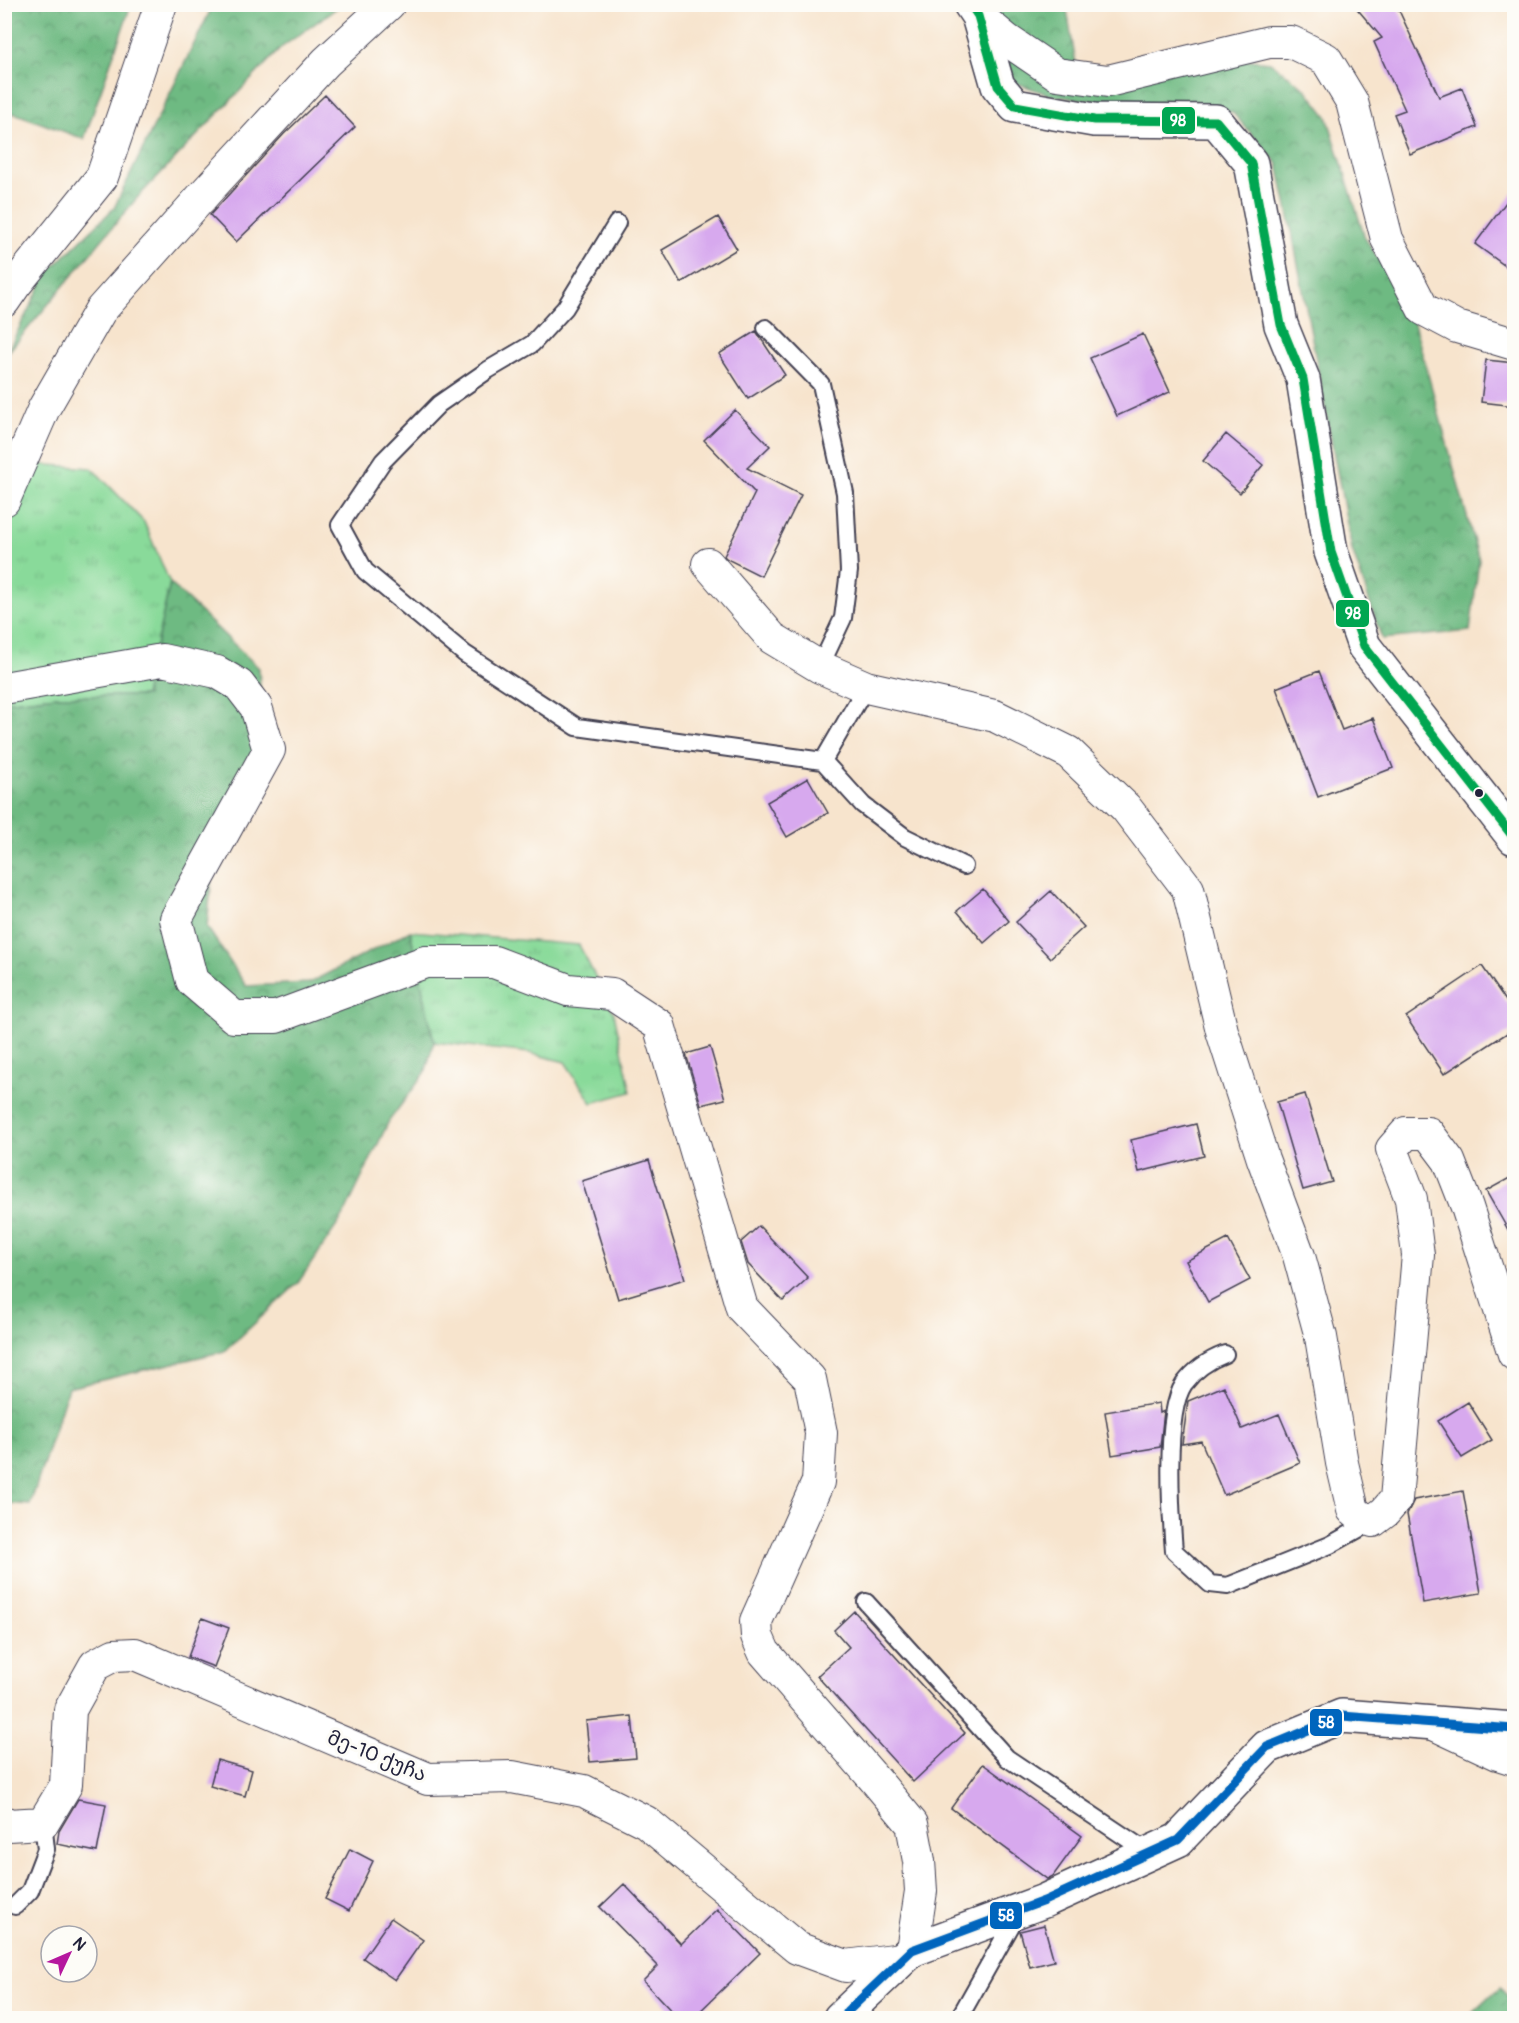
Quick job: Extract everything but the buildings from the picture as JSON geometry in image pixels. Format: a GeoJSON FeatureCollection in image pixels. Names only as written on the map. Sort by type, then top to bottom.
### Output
{"type":"FeatureCollection","features":[{"type":"Feature","properties":{"kind":"street"},"geometry":{"type":"LineString","coordinates":[[4,301],[102,177],[161,4]]}},
{"type":"Feature","properties":{"kind":"street"},"geometry":{"type":"LineString","coordinates":[[4,500],[44,408],[100,311],[326,62],[389,4]]}},
{"type":"Feature","properties":{"kind":"street"},"geometry":{"type":"LineString","coordinates":[[974,10],[1007,40],[1057,74],[1108,81],[1269,42],[1292,42],[1326,59],[1352,102],[1387,239],[1423,309],[1457,327],[1515,344]]}},
{"type":"Feature","properties":{"kind":"street"},"geometry":{"type":"LineString","coordinates":[[974,10],[998,86],[1016,106],[1094,120],[1215,121],[1251,163],[1281,325],[1304,380],[1331,552],[1364,646],[1515,838]]}},
{"type":"Feature","properties":{"kind":"street"},"geometry":{"type":"LineString","coordinates":[[708,564],[772,638],[820,667],[866,687],[995,716],[1068,752],[1126,808],[1188,890],[1222,1031],[1263,1159],[1299,1256],[1318,1327],[1342,1463],[1353,1510],[1361,1517],[1373,1521],[1385,1512],[1396,1498],[1418,1255],[1411,1199],[1392,1149],[1406,1133],[1428,1133],[1449,1161],[1467,1207],[1515,1354]]}},
{"type":"Feature","properties":{"kind":"street"},"geometry":{"type":"LineString","coordinates":[[4,688],[162,660],[217,672],[239,685],[256,707],[269,750],[176,919],[192,981],[234,1017],[276,1017],[425,962],[494,962],[568,990],[612,994],[659,1025],[742,1308],[810,1379],[821,1434],[818,1482],[756,1621],[757,1636],[764,1652],[912,1824],[919,1861],[921,1891],[907,1955]]}},
{"type":"Feature","properties":{"kind":"street","name":"მე-10 ქუჩა"},"geometry":{"type":"LineString","coordinates":[[43,1823],[66,1785],[70,1710],[95,1665],[114,1655],[135,1654],[428,1779],[512,1777],[584,1791],[646,1822],[797,1948],[846,1966],[907,1955]]}},
{"type":"Feature","properties":{"kind":"street"},"geometry":{"type":"LineString","coordinates":[[840,2019],[907,1955],[1019,1910],[1178,1840],[1267,1747],[1342,1716],[1515,1730]]}},
{"type":"Feature","properties":{"kind":"street"},"geometry":{"type":"LineString","coordinates":[[1432,1723],[1498,1754],[1515,1759]]}},
{"type":"Feature","properties":{"kind":"street"},"geometry":{"type":"LineString","coordinates":[[4,1822],[8,1825],[43,1823]]}},
{"type":"Feature","properties":{"kind":"lane"},"geometry":{"type":"LineString","coordinates":[[617,223],[565,308],[532,344],[488,370],[439,404],[383,461],[340,525],[364,571],[465,654],[577,727],[823,761],[862,805],[905,837],[964,866]]}},
{"type":"Feature","properties":{"kind":"lane"},"geometry":{"type":"LineString","coordinates":[[766,328],[821,384],[845,493],[849,571],[843,618],[820,667]]}},
{"type":"Feature","properties":{"kind":"lane"},"geometry":{"type":"LineString","coordinates":[[823,761],[866,687]]}},
{"type":"Feature","properties":{"kind":"lane"},"geometry":{"type":"LineString","coordinates":[[1225,1354],[1206,1361],[1183,1385],[1172,1421],[1171,1515],[1174,1551],[1210,1584],[1228,1586],[1330,1545],[1373,1521]]}},
{"type":"Feature","properties":{"kind":"lane"},"geometry":{"type":"LineString","coordinates":[[866,1602],[1007,1758],[1149,1853]]}},
{"type":"Feature","properties":{"kind":"lane"},"geometry":{"type":"LineString","coordinates":[[15,1906],[30,1891],[46,1849],[43,1823]]}},
{"type":"Feature","properties":{"kind":"lane"},"geometry":{"type":"LineString","coordinates":[[958,2019],[1019,1910]]}},
{"type":"Feature","properties":{"kind":"green space"},"geometry":{"type":"Polygon","coordinates":[[[5,4],[131,5],[84,139],[14,113],[5,119],[5,4]]]}},
{"type":"Feature","properties":{"kind":"green space"},"geometry":{"type":"Polygon","coordinates":[[[213,5],[341,5],[282,47],[137,198],[5,356],[47,273],[114,208],[213,5]]]}},
{"type":"Feature","properties":{"kind":"green space"},"geometry":{"type":"Polygon","coordinates":[[[983,5],[1073,5],[1067,10],[1079,82],[1220,57],[1270,62],[1306,89],[1327,116],[1365,238],[1409,305],[1479,560],[1470,631],[1382,639],[1352,550],[1278,164],[1232,112],[1188,107],[1136,106],[1052,96],[1008,80],[983,5]]]}},
{"type":"Feature","properties":{"kind":"green space"},"geometry":{"type":"Polygon","coordinates":[[[4,462],[92,468],[144,522],[170,583],[145,696],[57,696],[5,702],[4,462]]]}},
{"type":"Feature","properties":{"kind":"green space"},"geometry":{"type":"Polygon","coordinates":[[[170,583],[259,668],[264,762],[215,844],[207,927],[246,986],[309,983],[410,931],[434,1042],[425,1073],[389,1121],[344,1215],[298,1283],[225,1351],[68,1388],[30,1505],[4,1503],[4,702],[57,696],[145,696],[170,583]]]}},
{"type":"Feature","properties":{"kind":"green space"},"geometry":{"type":"Polygon","coordinates":[[[410,931],[579,945],[614,1013],[631,1092],[592,1103],[565,1062],[529,1053],[434,1042],[410,931]]]}},
{"type":"Feature","properties":{"kind":"green space"},"geometry":{"type":"Polygon","coordinates":[[[1500,1987],[1514,2006],[1514,2018],[1467,2018],[1500,1987]]]}},
{"type":"Feature","properties":{"kind":"transit line","name":"98"},"geometry":{"type":"LineString","coordinates":[[970,4],[978,16],[998,86],[1015,106],[1094,120],[1216,121],[1251,163],[1281,325],[1303,379],[1331,552],[1364,646],[1514,838]]}},
{"type":"Feature","properties":{"kind":"transit line","name":"58"},"geometry":{"type":"LineString","coordinates":[[847,2012],[912,1950],[1044,1901],[1178,1840],[1267,1747],[1342,1716],[1514,1729]]}}]}
